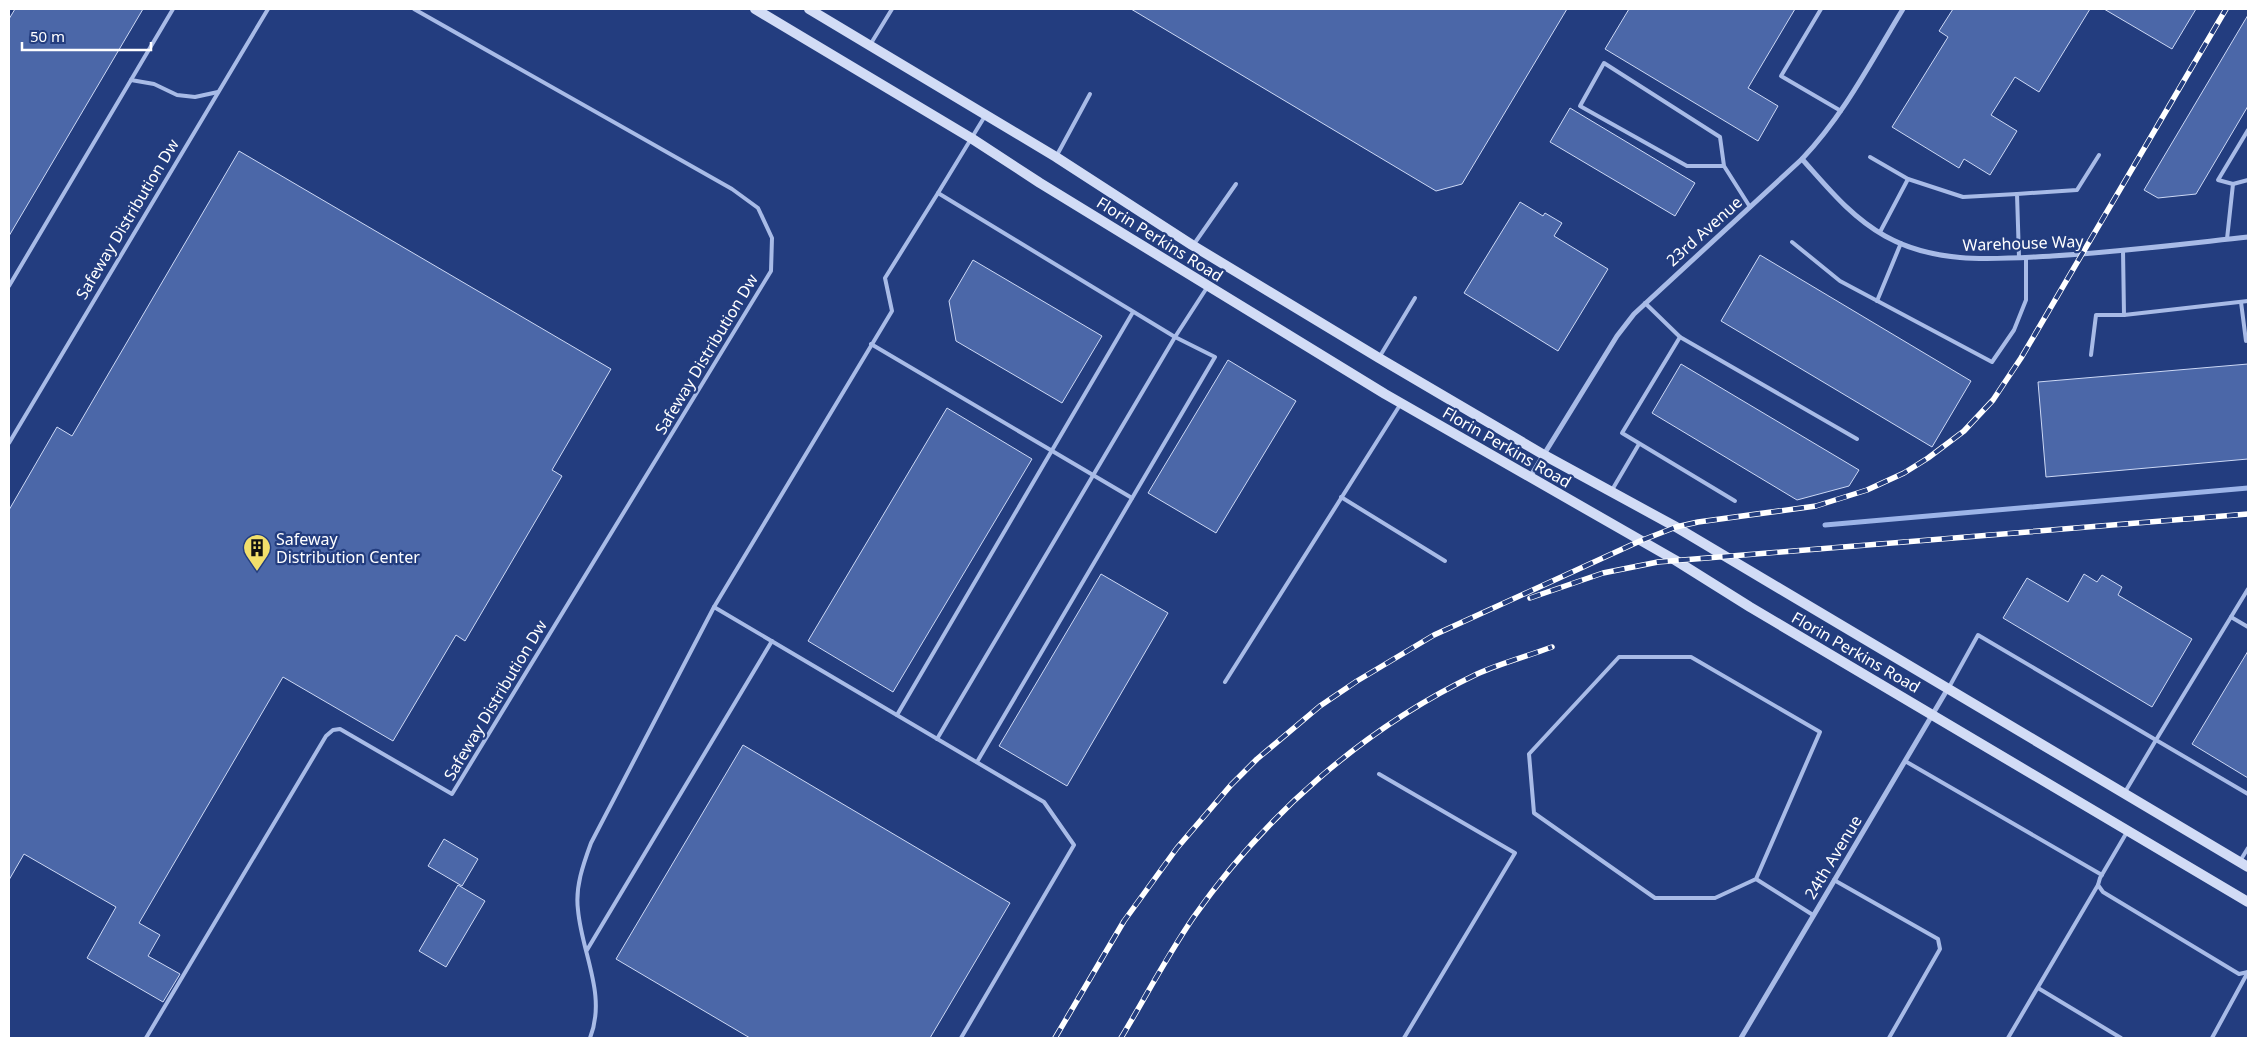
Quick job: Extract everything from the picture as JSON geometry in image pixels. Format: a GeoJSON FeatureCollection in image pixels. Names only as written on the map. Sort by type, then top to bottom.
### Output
{"type":"FeatureCollection","features":[{"type":"Feature","properties":{"kind":"main road","name":"Florin Perkins Road"},"geometry":{"type":"LineString","coordinates":[[755,9],[971,138],[1208,286],[1401,403],[1674,560],[2248,902]]}},
{"type":"Feature","properties":{"kind":"main road","name":"Florin Perkins Road"},"geometry":{"type":"LineString","coordinates":[[809,9],[1056,157],[1192,245],[1378,358],[1544,455],[1781,589],[1947,690],[2244,864]]}},
{"type":"Feature","properties":{"kind":"street","name":"23rd Avenue"},"geometry":{"type":"LineString","coordinates":[[1530,478],[1616,336],[1645,303],[1802,159],[1821,139],[1841,111],[1903,9]]}},
{"type":"Feature","properties":{"kind":"street","name":"Warehouse Way"},"geometry":{"type":"LineString","coordinates":[[1802,159],[1844,206],[1880,232],[1900,243],[1946,257],[1969,259],[2026,257],[2123,250],[2248,237]]}},
{"type":"Feature","properties":{"kind":"street","name":"24th Avenue"},"geometry":{"type":"LineString","coordinates":[[1741,1038],[1947,690]]}},
{"type":"Feature","properties":{"kind":"lane"},"geometry":{"type":"LineString","coordinates":[[9,286],[174,9]]}},
{"type":"Feature","properties":{"kind":"lane","name":"Safeway Distribution Dw"},"geometry":{"type":"LineString","coordinates":[[9,443],[268,9]]}},
{"type":"Feature","properties":{"kind":"lane","name":"Safeway Distribution Dw"},"geometry":{"type":"LineString","coordinates":[[146,1038],[326,736],[332,730],[340,729],[452,794],[771,271],[772,238],[758,208],[732,189],[414,9]]}},
{"type":"Feature","properties":{"kind":"lane"},"geometry":{"type":"LineString","coordinates":[[870,45],[892,9]]}},
{"type":"Feature","properties":{"kind":"lane"},"geometry":{"type":"LineString","coordinates":[[1821,9],[1781,76],[1841,111]]}},
{"type":"Feature","properties":{"kind":"lane"},"geometry":{"type":"LineString","coordinates":[[1724,166],[1688,166],[1580,106],[1604,63],[1720,137],[1724,166],[1750,207]]}},
{"type":"Feature","properties":{"kind":"lane"},"geometry":{"type":"LineString","coordinates":[[131,80],[154,84],[177,95],[195,97],[218,92]]}},
{"type":"Feature","properties":{"kind":"lane"},"geometry":{"type":"LineString","coordinates":[[1056,157],[1090,94]]}},
{"type":"Feature","properties":{"kind":"lane"},"geometry":{"type":"LineString","coordinates":[[590,1038],[598,1010],[587,950],[580,925],[577,897],[586,856],[714,607],[892,311],[885,278],[985,116]]}},
{"type":"Feature","properties":{"kind":"lane"},"geometry":{"type":"LineString","coordinates":[[2248,130],[2218,180],[2233,184],[2248,180]]}},
{"type":"Feature","properties":{"kind":"lane"},"geometry":{"type":"LineString","coordinates":[[1870,156],[1908,179],[1963,198],[2078,190],[2099,155]]}},
{"type":"Feature","properties":{"kind":"lane"},"geometry":{"type":"LineString","coordinates":[[1880,232],[1908,179]]}},
{"type":"Feature","properties":{"kind":"lane"},"geometry":{"type":"LineString","coordinates":[[1192,245],[1236,184]]}},
{"type":"Feature","properties":{"kind":"lane"},"geometry":{"type":"LineString","coordinates":[[2227,239],[2233,184]]}},
{"type":"Feature","properties":{"kind":"lane"},"geometry":{"type":"LineString","coordinates":[[938,193],[1175,337],[1215,357],[977,762]]}},
{"type":"Feature","properties":{"kind":"lane"},"geometry":{"type":"LineString","coordinates":[[2018,194],[2019,257]]}},
{"type":"Feature","properties":{"kind":"lane"},"geometry":{"type":"LineString","coordinates":[[1792,242],[1840,281],[1992,362],[2014,330],[2026,300],[2026,257]]}},
{"type":"Feature","properties":{"kind":"lane"},"geometry":{"type":"LineString","coordinates":[[1877,301],[1900,243]]}},
{"type":"Feature","properties":{"kind":"lane"},"geometry":{"type":"LineString","coordinates":[[2123,250],[2124,314]]}},
{"type":"Feature","properties":{"kind":"lane"},"geometry":{"type":"LineString","coordinates":[[937,739],[1175,337],[1208,286]]}},
{"type":"Feature","properties":{"kind":"lane"},"geometry":{"type":"LineString","coordinates":[[1378,358],[1415,298]]}},
{"type":"Feature","properties":{"kind":"lane"},"geometry":{"type":"LineString","coordinates":[[2091,355],[2096,315],[2124,314],[2248,301]]}},
{"type":"Feature","properties":{"kind":"lane"},"geometry":{"type":"LineString","coordinates":[[2241,302],[2246,341]]}},
{"type":"Feature","properties":{"kind":"lane"},"geometry":{"type":"LineString","coordinates":[[1645,303],[1680,337],[1858,439]]}},
{"type":"Feature","properties":{"kind":"lane"},"geometry":{"type":"LineString","coordinates":[[897,715],[1133,312]]}},
{"type":"Feature","properties":{"kind":"lane"},"geometry":{"type":"LineString","coordinates":[[1680,337],[1622,433],[1735,501]]}},
{"type":"Feature","properties":{"kind":"lane"},"geometry":{"type":"LineString","coordinates":[[871,344],[1132,498]]}},
{"type":"Feature","properties":{"kind":"lane"},"geometry":{"type":"LineString","coordinates":[[1225,682],[1401,403]]}},
{"type":"Feature","properties":{"kind":"lane"},"geometry":{"type":"LineString","coordinates":[[1611,492],[1639,444]]}},
{"type":"Feature","properties":{"kind":"lane"},"geometry":{"type":"LineString","coordinates":[[1341,497],[1444,561]]}},
{"type":"Feature","properties":{"kind":"lane"},"geometry":{"type":"LineString","coordinates":[[2124,794],[2248,589]]}},
{"type":"Feature","properties":{"kind":"lane"},"geometry":{"type":"LineString","coordinates":[[714,607],[1044,802],[1074,845],[961,1038]]}},
{"type":"Feature","properties":{"kind":"lane"},"geometry":{"type":"LineString","coordinates":[[2231,617],[2248,627]]}},
{"type":"Feature","properties":{"kind":"lane"},"geometry":{"type":"LineString","coordinates":[[1947,690],[1978,635],[2248,794]]}},
{"type":"Feature","properties":{"kind":"lane"},"geometry":{"type":"LineString","coordinates":[[587,950],[772,641]]}},
{"type":"Feature","properties":{"kind":"lane"},"geometry":{"type":"LineString","coordinates":[[1619,657],[1691,657],[1820,732],[1756,879],[1715,898],[1655,898],[1534,813],[1529,754],[1619,657]]}},
{"type":"Feature","properties":{"kind":"lane"},"geometry":{"type":"LineString","coordinates":[[1905,761],[2102,875]]}},
{"type":"Feature","properties":{"kind":"lane"},"geometry":{"type":"LineString","coordinates":[[1379,774],[1515,853],[1404,1038]]}},
{"type":"Feature","properties":{"kind":"lane"},"geometry":{"type":"LineString","coordinates":[[2008,1038],[2129,830]]}},
{"type":"Feature","properties":{"kind":"lane"},"geometry":{"type":"LineString","coordinates":[[2244,864],[2248,848]]}},
{"type":"Feature","properties":{"kind":"lane"},"geometry":{"type":"LineString","coordinates":[[1756,879],[1813,915]]}},
{"type":"Feature","properties":{"kind":"lane"},"geometry":{"type":"LineString","coordinates":[[1834,880],[1938,939],[1940,949],[1888,1038]]}},
{"type":"Feature","properties":{"kind":"lane"},"geometry":{"type":"LineString","coordinates":[[2098,886],[2103,892],[2239,974],[2248,972]]}},
{"type":"Feature","properties":{"kind":"lane"},"geometry":{"type":"LineString","coordinates":[[2212,1038],[2248,972]]}},
{"type":"Feature","properties":{"kind":"lane"},"geometry":{"type":"LineString","coordinates":[[2038,988],[2121,1038]]}},
{"type":"Feature","properties":{"kind":"building"},"geometry":{"type":"Polygon","coordinates":[[[15,9],[143,9],[9,236],[9,19],[15,9]]]}},
{"type":"Feature","properties":{"kind":"building"},"geometry":{"type":"Polygon","coordinates":[[[1131,9],[1567,9],[1462,184],[1436,191],[1131,9]]]}},
{"type":"Feature","properties":{"kind":"building"},"geometry":{"type":"Polygon","coordinates":[[[1629,9],[1795,9],[1748,88],[1778,106],[1758,141],[1605,49],[1629,9]]]}},
{"type":"Feature","properties":{"kind":"building"},"geometry":{"type":"Polygon","coordinates":[[[1953,9],[2090,9],[2039,92],[2015,77],[1991,115],[2017,131],[1990,175],[1964,159],[1959,168],[1892,127],[1948,37],[1939,31],[1953,9]]]}},
{"type":"Feature","properties":{"kind":"building"},"geometry":{"type":"Polygon","coordinates":[[[2104,9],[2196,9],[2172,49],[2104,9]]]}},
{"type":"Feature","properties":{"kind":"building"},"geometry":{"type":"Polygon","coordinates":[[[2248,15],[2248,106],[2196,194],[2158,198],[2144,190],[2248,15]]]}},
{"type":"Feature","properties":{"kind":"building"},"geometry":{"type":"Polygon","coordinates":[[[1570,108],[1695,183],[1675,216],[1550,142],[1570,108]]]}},
{"type":"Feature","properties":{"kind":"building","name":"Safeway Distribution Center"},"geometry":{"type":"Polygon","coordinates":[[[239,151],[611,369],[552,470],[562,476],[465,641],[456,635],[393,741],[283,677],[139,923],[160,935],[148,956],[180,974],[163,1002],[87,958],[116,907],[24,854],[9,880],[9,510],[57,427],[72,436],[239,151]]]}},
{"type":"Feature","properties":{"kind":"building"},"geometry":{"type":"Polygon","coordinates":[[[1520,202],[1543,216],[1545,213],[1562,223],[1554,236],[1608,269],[1558,351],[1464,293],[1520,202]]]}},
{"type":"Feature","properties":{"kind":"building"},"geometry":{"type":"Polygon","coordinates":[[[1760,255],[1971,381],[1932,447],[1721,321],[1760,255]]]}},
{"type":"Feature","properties":{"kind":"building"},"geometry":{"type":"Polygon","coordinates":[[[973,260],[1102,336],[1062,403],[956,341],[949,301],[973,260]]]}},
{"type":"Feature","properties":{"kind":"building"},"geometry":{"type":"Polygon","coordinates":[[[1228,360],[1296,401],[1216,533],[1148,493],[1228,360]]]}},
{"type":"Feature","properties":{"kind":"building"},"geometry":{"type":"Polygon","coordinates":[[[1681,364],[1859,470],[1849,486],[1797,500],[1652,413],[1681,364]]]}},
{"type":"Feature","properties":{"kind":"building"},"geometry":{"type":"Polygon","coordinates":[[[2248,364],[2248,459],[2046,477],[2038,382],[2248,364]]]}},
{"type":"Feature","properties":{"kind":"building"},"geometry":{"type":"Polygon","coordinates":[[[947,408],[1032,459],[893,692],[808,641],[947,408]]]}},
{"type":"Feature","properties":{"kind":"building"},"geometry":{"type":"Polygon","coordinates":[[[1101,574],[1168,613],[1067,786],[999,746],[1101,574]]]}},
{"type":"Feature","properties":{"kind":"building"},"geometry":{"type":"Polygon","coordinates":[[[2084,574],[2097,582],[2102,575],[2122,587],[2118,595],[2192,639],[2152,707],[2003,618],[2027,578],[2068,602],[2084,574]]]}},
{"type":"Feature","properties":{"kind":"building"},"geometry":{"type":"Polygon","coordinates":[[[2248,651],[2248,778],[2192,744],[2248,651]]]}},
{"type":"Feature","properties":{"kind":"building"},"geometry":{"type":"Polygon","coordinates":[[[743,745],[1010,903],[930,1038],[750,1038],[616,959],[743,745]]]}},
{"type":"Feature","properties":{"kind":"building"},"geometry":{"type":"Polygon","coordinates":[[[444,839],[478,859],[462,886],[428,866],[444,839]]]}},
{"type":"Feature","properties":{"kind":"building"},"geometry":{"type":"Polygon","coordinates":[[[458,885],[485,901],[446,967],[419,951],[458,885]]]}},
{"type":"Feature","properties":{"kind":"waterway"},"geometry":{"type":"LineString","coordinates":[[1825,525],[2248,488]]}},
{"type":"Feature","properties":{"kind":"railway"},"geometry":{"type":"LineString","coordinates":[[1055,1038],[1124,921],[1177,848],[1231,785],[1257,759],[1320,706],[1357,681],[1434,635],[1640,541],[1676,527],[1698,522],[1816,506],[1867,490],[1904,473],[1964,431],[1993,400],[2021,358],[2226,9]]}},
{"type":"Feature","properties":{"kind":"railway"},"geometry":{"type":"LineString","coordinates":[[1530,598],[1603,573],[1658,562],[2248,514]]}},
{"type":"Feature","properties":{"kind":"railway"},"geometry":{"type":"LineString","coordinates":[[1121,1038],[1183,932],[1221,880],[1252,844],[1320,778],[1356,748],[1395,720],[1435,696],[1486,670],[1552,647]]}},
{"type":"Feature","properties":{"kind":"place","name":"Safeway Distribution Center"},"geometry":{"type":"Point","coordinates":[257,572]}}]}
